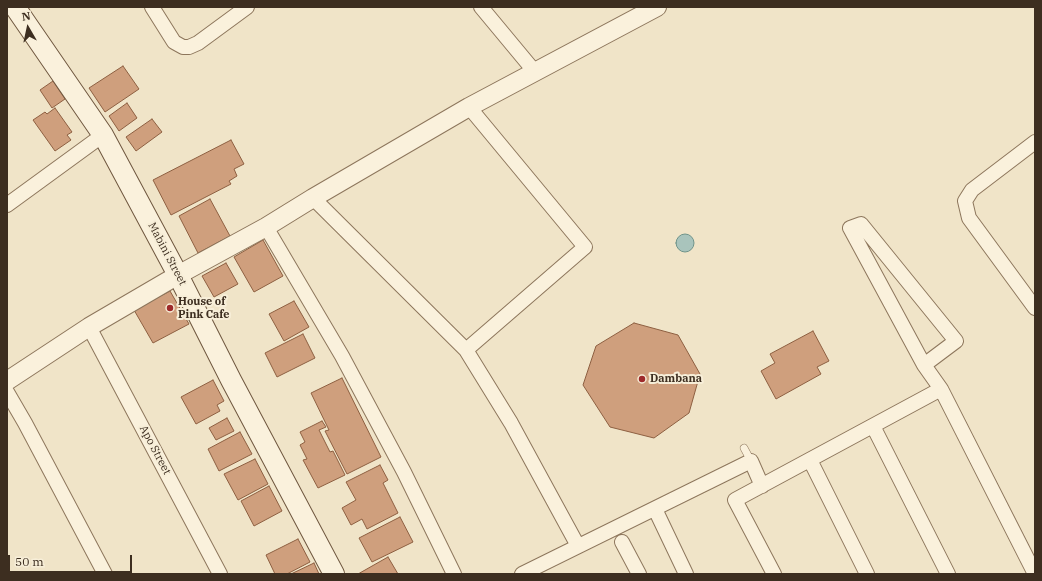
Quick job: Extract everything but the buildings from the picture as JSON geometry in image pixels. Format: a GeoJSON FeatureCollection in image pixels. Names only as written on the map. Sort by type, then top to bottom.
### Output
{"type":"FeatureCollection","features":[{"type":"Feature","properties":{"kind":"main road","name":"Mabini Street"},"geometry":{"type":"LineString","coordinates":[[15,7],[103,135],[334,574]]}},
{"type":"Feature","properties":{"kind":"street"},"geometry":{"type":"LineString","coordinates":[[152,7],[174,42],[183,47],[190,47],[198,44],[247,7]]}},
{"type":"Feature","properties":{"kind":"street"},"geometry":{"type":"LineString","coordinates":[[481,7],[535,72]]}},
{"type":"Feature","properties":{"kind":"street"},"geometry":{"type":"LineString","coordinates":[[7,381],[89,326],[266,227],[469,107],[657,7]]}},
{"type":"Feature","properties":{"kind":"street"},"geometry":{"type":"LineString","coordinates":[[466,350],[585,247],[469,107]]}},
{"type":"Feature","properties":{"kind":"street"},"geometry":{"type":"LineString","coordinates":[[7,205],[103,135]]}},
{"type":"Feature","properties":{"kind":"street"},"geometry":{"type":"LineString","coordinates":[[1035,142],[972,190],[965,201],[969,218],[1035,308]]}},
{"type":"Feature","properties":{"kind":"street"},"geometry":{"type":"LineString","coordinates":[[313,198],[466,350],[511,423],[578,546]]}},
{"type":"Feature","properties":{"kind":"street"},"geometry":{"type":"LineString","coordinates":[[924,365],[956,341],[861,224],[850,228],[924,365],[941,389],[1035,574]]}},
{"type":"Feature","properties":{"kind":"street"},"geometry":{"type":"LineString","coordinates":[[266,227],[342,356],[404,472],[454,574]]}},
{"type":"Feature","properties":{"kind":"street","name":"Apo Street"},"geometry":{"type":"LineString","coordinates":[[89,326],[220,574]]}},
{"type":"Feature","properties":{"kind":"street"},"geometry":{"type":"LineString","coordinates":[[774,574],[735,500],[941,389]]}},
{"type":"Feature","properties":{"kind":"street"},"geometry":{"type":"LineString","coordinates":[[7,392],[26,423],[105,574]]}},
{"type":"Feature","properties":{"kind":"street"},"geometry":{"type":"LineString","coordinates":[[873,426],[948,574]]}},
{"type":"Feature","properties":{"kind":"street"},"geometry":{"type":"LineString","coordinates":[[810,460],[867,574]]}},
{"type":"Feature","properties":{"kind":"street"},"geometry":{"type":"LineString","coordinates":[[522,574],[751,461],[762,486]]}},
{"type":"Feature","properties":{"kind":"street"},"geometry":{"type":"LineString","coordinates":[[655,509],[686,574]]}},
{"type":"Feature","properties":{"kind":"street"},"geometry":{"type":"LineString","coordinates":[[622,542],[639,574]]}},
{"type":"Feature","properties":{"kind":"lane"},"geometry":{"type":"LineString","coordinates":[[744,448],[751,461]]}},
{"type":"Feature","properties":{"kind":"water"},"geometry":{"type":"Polygon","coordinates":[[[685,234],[689,235],[693,239],[693,247],[689,251],[685,252],[681,251],[677,247],[676,243],[677,239],[681,235],[685,234]]]}},
{"type":"Feature","properties":{"kind":"place","name":"House of Pink Cafe"},"geometry":{"type":"Point","coordinates":[170,308]}},
{"type":"Feature","properties":{"kind":"place","name":"Dambana"},"geometry":{"type":"Point","coordinates":[642,379]}}]}
